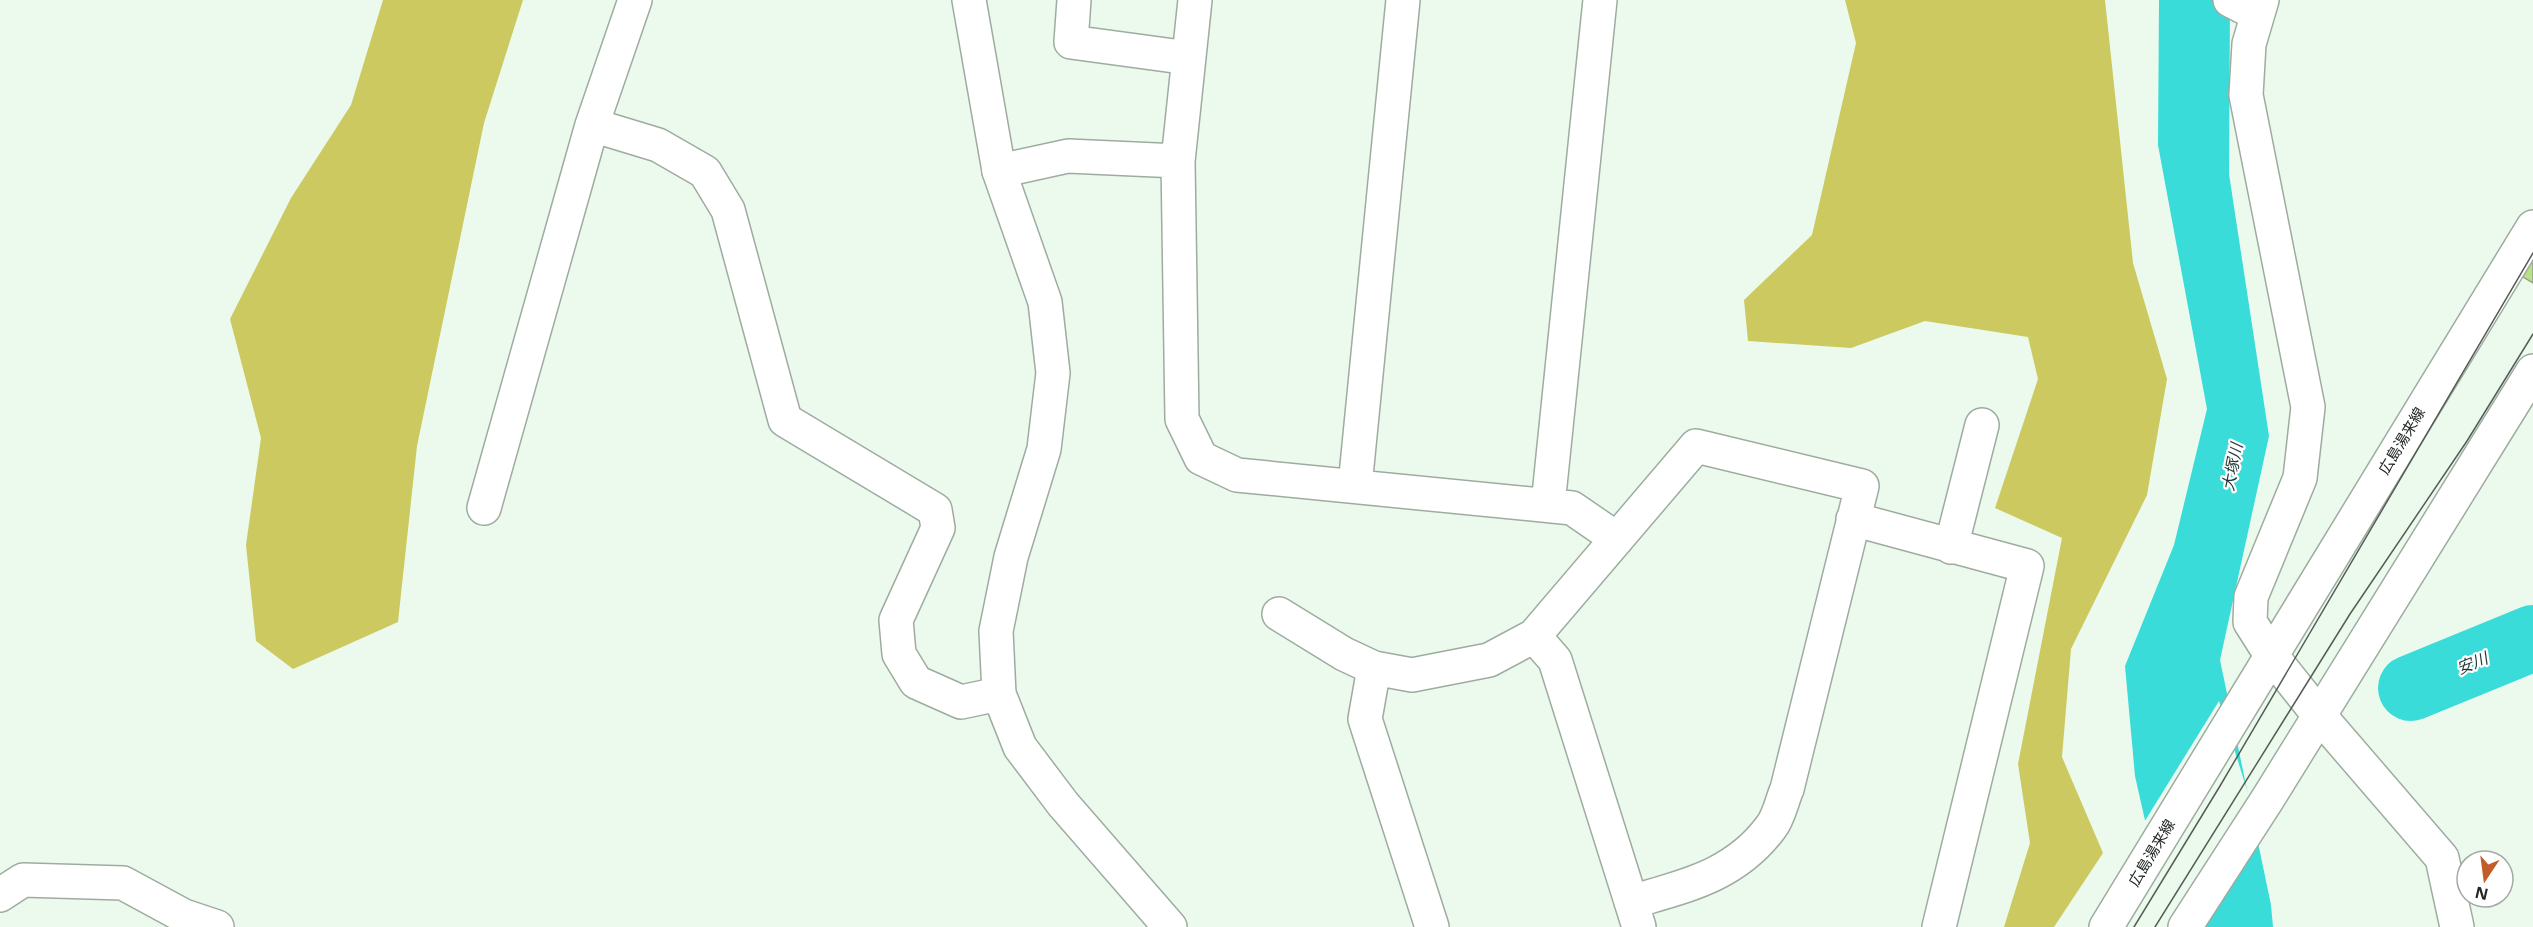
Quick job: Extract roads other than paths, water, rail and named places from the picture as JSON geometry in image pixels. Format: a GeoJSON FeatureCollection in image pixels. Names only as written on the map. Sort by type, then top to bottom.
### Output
{"type":"FeatureCollection","features":[{"type":"Feature","properties":{"kind":"street"},"geometry":{"type":"LineString","coordinates":[[484,508],[592,125],[635,0]]}},
{"type":"Feature","properties":{"kind":"street"},"geometry":{"type":"LineString","coordinates":[[969,0],[999,171],[1046,302],[1053,373],[1044,448],[1011,557],[996,631],[999,694],[1020,747],[1027,757],[1063,804],[1170,927]]}},
{"type":"Feature","properties":{"kind":"street"},"geometry":{"type":"LineString","coordinates":[[1074,0],[1071,42],[1189,58]]}},
{"type":"Feature","properties":{"kind":"street"},"geometry":{"type":"LineString","coordinates":[[1195,0],[1178,160],[1182,419],[1201,458],[1237,475],[1572,508],[1617,539]]}},
{"type":"Feature","properties":{"kind":"street"},"geometry":{"type":"LineString","coordinates":[[1355,486],[1403,0]]}},
{"type":"Feature","properties":{"kind":"street"},"geometry":{"type":"LineString","coordinates":[[1548,506],[1599,0]]}},
{"type":"Feature","properties":{"kind":"street"},"geometry":{"type":"LineString","coordinates":[[2247,5],[2249,44],[2246,95],[2307,407],[2300,478],[2251,597],[2250,622],[2271,655],[2318,714],[2442,858],[2457,927]]}},
{"type":"Feature","properties":{"kind":"street"},"geometry":{"type":"LineString","coordinates":[[592,125],[658,145],[705,172],[728,210],[785,420],[935,510],[938,528],[896,620],[899,654],[916,682],[961,702],[999,694]]}},
{"type":"Feature","properties":{"kind":"street"},"geometry":{"type":"LineString","coordinates":[[999,171],[1068,156],[1178,160]]}},
{"type":"Feature","properties":{"kind":"street","name":"広島湯来線"},"geometry":{"type":"LineString","coordinates":[[2106,927],[2533,227]]}},
{"type":"Feature","properties":{"kind":"street"},"geometry":{"type":"LineString","coordinates":[[2185,927],[2533,371]]}},
{"type":"Feature","properties":{"kind":"street"},"geometry":{"type":"LineString","coordinates":[[1952,546],[1982,425]]}},
{"type":"Feature","properties":{"kind":"street"},"geometry":{"type":"LineString","coordinates":[[1279,614],[1344,654],[1374,668],[1412,675],[1489,660],[1534,636],[1696,446],[1862,486],[1787,789],[1772,826],[1741,858],[1706,880],[1635,915],[1555,660],[1534,636]]}},
{"type":"Feature","properties":{"kind":"street"},"geometry":{"type":"LineString","coordinates":[[1853,519],[2027,566],[1939,927]]}},
{"type":"Feature","properties":{"kind":"street"},"geometry":{"type":"LineString","coordinates":[[1374,668],[1365,719],[1432,927]]}},
{"type":"Feature","properties":{"kind":"street"},"geometry":{"type":"LineString","coordinates":[[0,895],[23,880],[123,883],[184,916],[217,927]]}},
{"type":"Feature","properties":{"kind":"water","name":"大塚川"},"geometry":{"type":"Polygon","coordinates":[[[2159,0],[2230,0],[2229,174],[2269,436],[2220,660],[2271,905],[2273,927],[2169,927],[2135,776],[2125,666],[2174,545],[2207,409],[2158,145],[2159,0]]]}},
{"type":"Feature","properties":{"kind":"waterway","name":"安川"},"geometry":{"type":"LineString","coordinates":[[2411,688],[2533,638]]}},
{"type":"Feature","properties":{"kind":"tram line"},"geometry":{"type":"LineString","coordinates":[[2134,927],[2220,786],[2533,253]]}},
{"type":"Feature","properties":{"kind":"tram line"},"geometry":{"type":"LineString","coordinates":[[2155,927],[2350,614],[2467,441],[2533,334]]}}]}
